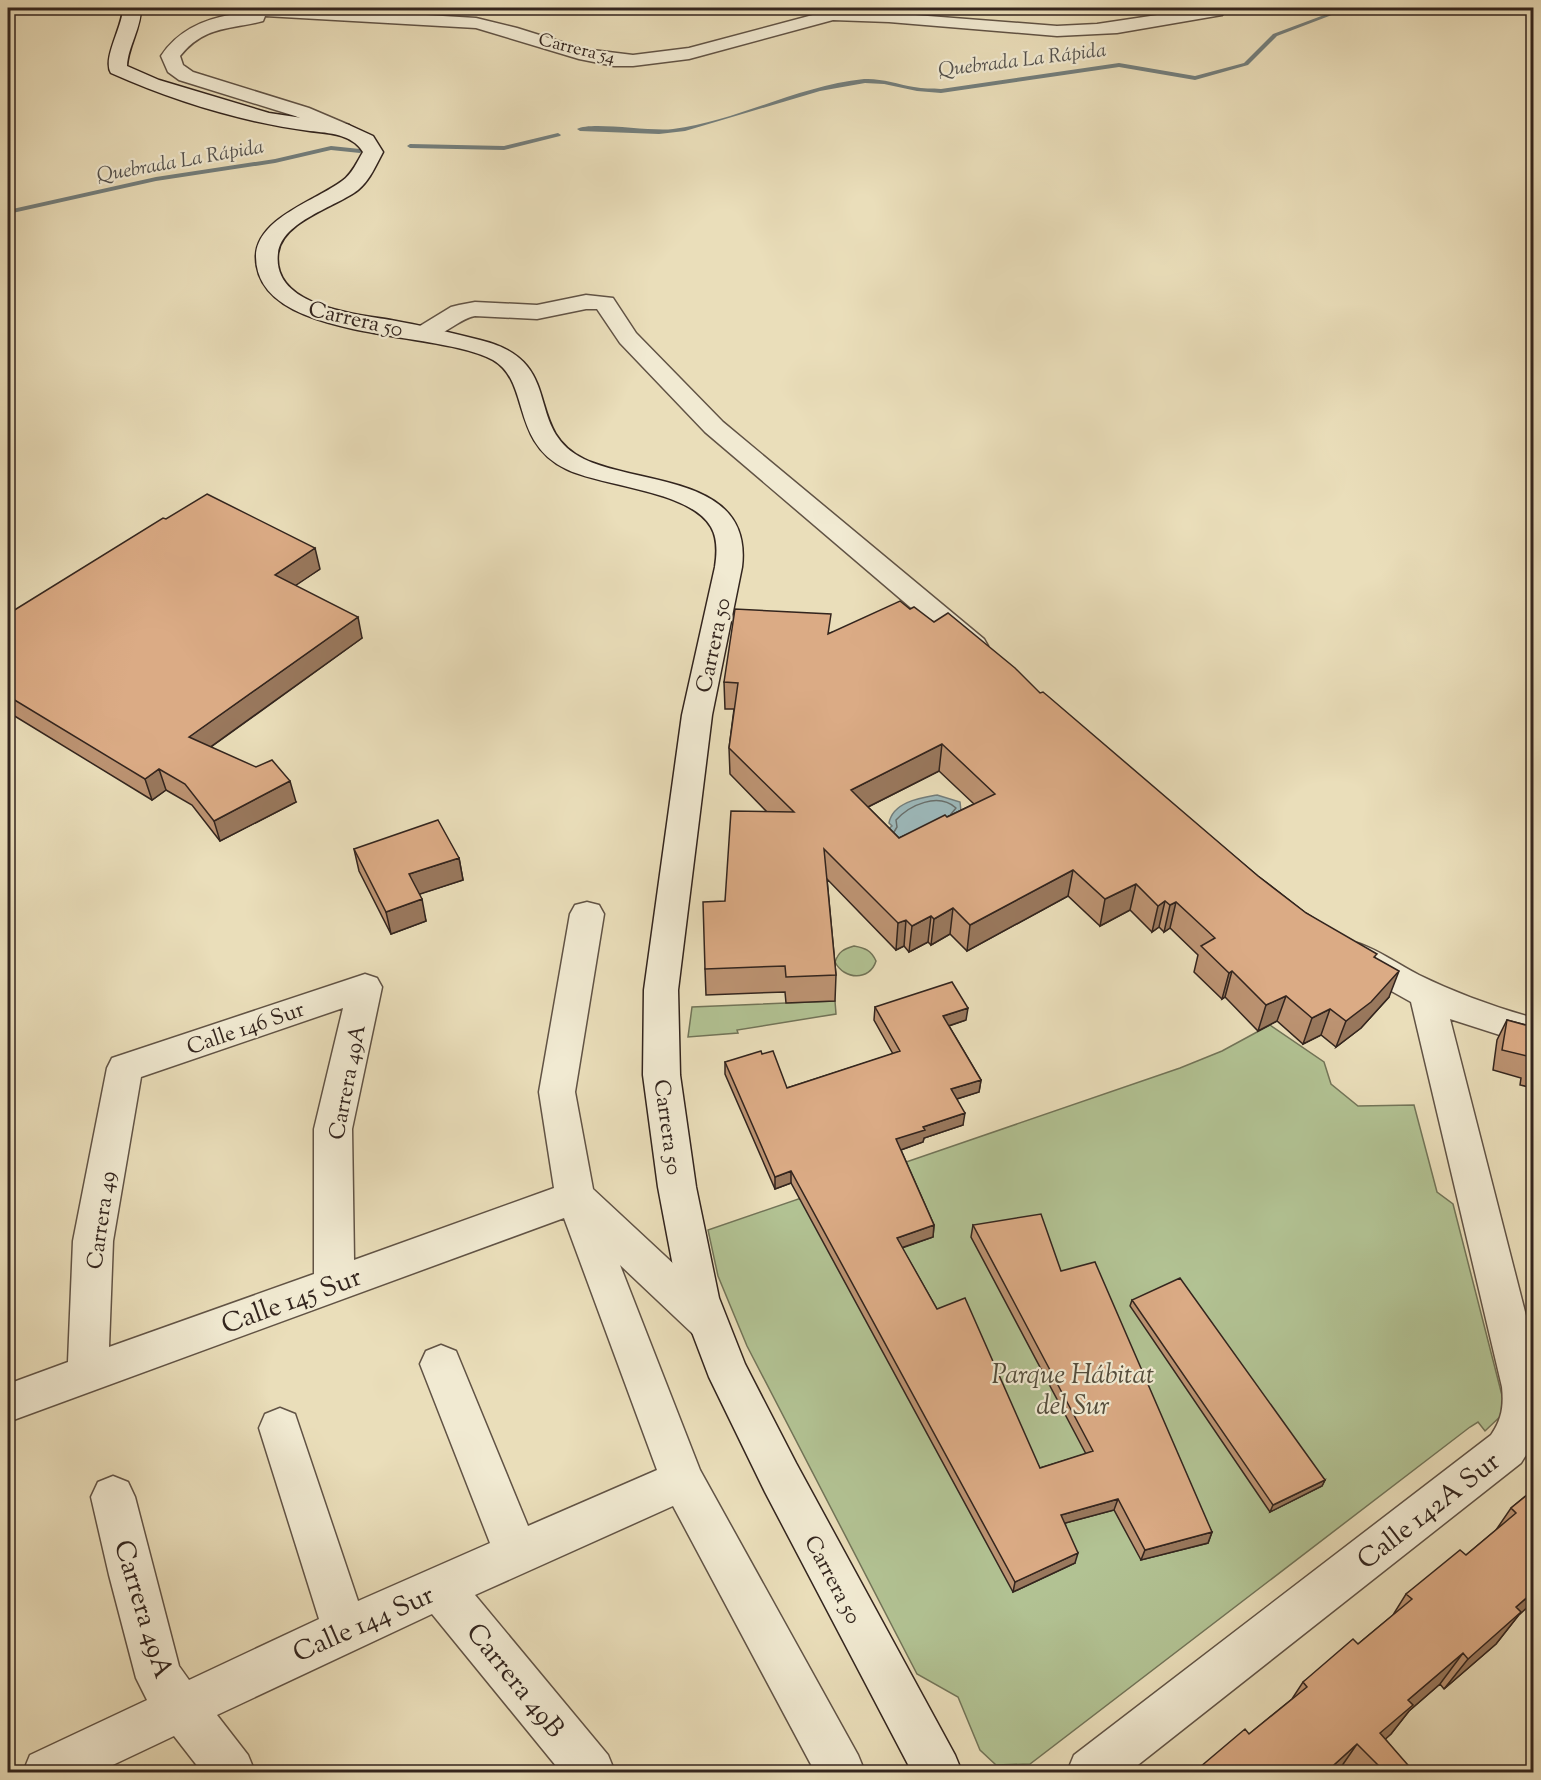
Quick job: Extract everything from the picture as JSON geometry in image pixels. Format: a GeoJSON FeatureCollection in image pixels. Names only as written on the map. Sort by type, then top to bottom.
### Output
{"type":"FeatureCollection","features":[{"type":"Feature","properties":{"kind":"street","name":"Carrera 50"},"geometry":{"type":"LineString","coordinates":[[132,8],[133,21],[119,47],[118,69],[152,84],[267,119],[342,129],[366,140],[373,152],[363,174],[348,188],[285,224],[268,243],[266,260],[268,274],[282,292],[299,305],[319,314],[480,347],[505,357],[520,370],[529,391],[535,424],[549,447],[574,464],[676,493],[704,505],[721,520],[731,538],[728,566],[700,697],[661,994],[660,1059],[668,1137],[690,1258],[706,1321],[759,1436],[938,1773]]}},
{"type":"Feature","properties":{"kind":"street","name":"Carrera 54"},"geometry":{"type":"LineString","coordinates":[[230,8],[476,23],[504,28],[613,60],[663,58],[716,47],[834,11],[1059,31],[1120,27],[1216,11]]}},
{"type":"Feature","properties":{"kind":"street","name":"Carrera 54"},"geometry":{"type":"LineString","coordinates":[[180,42],[216,22],[309,12]]}},
{"type":"Feature","properties":{"kind":"street"},"geometry":{"type":"LineString","coordinates":[[190,14],[180,42],[170,56],[175,68],[186,76],[302,112],[342,129]]}},
{"type":"Feature","properties":{"kind":"street"},"geometry":{"type":"LineString","coordinates":[[423,334],[459,312],[467,310],[537,312],[586,302],[605,303],[617,324],[650,363],[714,427],[993,662]]}},
{"type":"Feature","properties":{"kind":"street"},"geometry":{"type":"LineString","coordinates":[[587,914],[557,1092],[575,1197],[682,1480],[841,1773]]}},
{"type":"Feature","properties":{"kind":"street"},"geometry":{"type":"LineString","coordinates":[[1335,941],[1372,966],[1469,1013],[1533,1032]]}},
{"type":"Feature","properties":{"kind":"street","name":"Calle 146 Sur"},"geometry":{"type":"LineString","coordinates":[[125,1068],[365,987]]}},
{"type":"Feature","properties":{"kind":"street","name":"Carrera 49A"},"geometry":{"type":"LineString","coordinates":[[334,1285],[333,1129],[365,987]]}},
{"type":"Feature","properties":{"kind":"street","name":"Calle 142A Sur"},"geometry":{"type":"LineString","coordinates":[[1091,1773],[1506,1449],[1516,1435],[1526,1406],[1523,1387],[1426,993]]}},
{"type":"Feature","properties":{"kind":"street","name":"Carrera 49"},"geometry":{"type":"LineString","coordinates":[[88,1373],[93,1241],[125,1068]]}},
{"type":"Feature","properties":{"kind":"street"},"geometry":{"type":"LineString","coordinates":[[575,1197],[706,1321]]}},
{"type":"Feature","properties":{"kind":"street","name":"Calle 145 Sur"},"geometry":{"type":"LineString","coordinates":[[8,1403],[575,1197]]}},
{"type":"Feature","properties":{"kind":"street"},"geometry":{"type":"LineString","coordinates":[[441,1364],[517,1554]]}},
{"type":"Feature","properties":{"kind":"street"},"geometry":{"type":"LineString","coordinates":[[280,1428],[345,1630]]}},
{"type":"Feature","properties":{"kind":"street","name":"Calle 144 Sur"},"geometry":{"type":"LineString","coordinates":[[47,1773],[345,1630],[682,1480]]}},
{"type":"Feature","properties":{"kind":"street","name":"Carrera 49A"},"geometry":{"type":"LineString","coordinates":[[113,1497],[159,1678],[231,1773]]}},
{"type":"Feature","properties":{"kind":"street","name":"Carrera 49B"},"geometry":{"type":"LineString","coordinates":[[441,1588],[591,1773]]}},
{"type":"Feature","properties":{"kind":"green space"},"geometry":{"type":"Polygon","coordinates":[[[854,946],[867,950],[876,961],[873,968],[863,975],[850,975],[839,968],[835,962],[842,951],[854,946]]]}},
{"type":"Feature","properties":{"kind":"green space"},"geometry":{"type":"Polygon","coordinates":[[[835,1001],[836,1014],[737,1030],[738,1033],[688,1037],[692,1007],[835,1001]]]}},
{"type":"Feature","properties":{"kind":"green space","name":"Parque Hábitat del Sur"},"geometry":{"type":"Polygon","coordinates":[[[1270,1025],[1324,1062],[1331,1084],[1358,1106],[1414,1105],[1437,1192],[1453,1204],[1506,1411],[1485,1431],[1478,1422],[1470,1427],[1030,1764],[996,1765],[980,1750],[958,1697],[917,1674],[747,1346],[718,1276],[708,1230],[1180,1068],[1222,1051],[1270,1025]]]}},
{"type":"Feature","properties":{"kind":"water"},"geometry":{"type":"Polygon","coordinates":[[[937,795],[960,802],[961,811],[901,845],[887,830],[892,826],[889,823],[896,810],[908,802],[937,795]]]}},
{"type":"Feature","properties":{"kind":"building"},"geometry":{"type":"Polygon","coordinates":[[[207,494],[315,548],[275,575],[358,617],[189,737],[256,767],[272,760],[290,781],[214,821],[185,784],[159,769],[145,779],[8,696],[8,614],[163,518],[166,519],[207,494]]]}},
{"type":"Feature","properties":{"kind":"building"},"geometry":{"type":"Polygon","coordinates":[[[900,601],[910,609],[914,607],[934,622],[948,613],[1258,876],[1306,913],[1377,954],[1374,957],[1399,971],[1371,1002],[1346,1021],[1330,1009],[1312,1018],[1286,996],[1266,1005],[1232,971],[1229,973],[1201,946],[1215,938],[1176,902],[1170,905],[1165,901],[1158,906],[1136,884],[1105,899],[1073,870],[970,925],[953,908],[934,919],[931,916],[912,926],[906,920],[898,923],[824,849],[836,975],[786,977],[785,966],[705,969],[703,902],[725,901],[731,811],[794,812],[729,748],[738,683],[724,682],[735,609],[831,614],[828,634],[900,601]],[[942,744],[851,790],[899,838],[995,794],[942,744]]]}},
{"type":"Feature","properties":{"kind":"building"},"geometry":{"type":"Polygon","coordinates":[[[438,820],[459,858],[409,874],[422,899],[386,912],[354,849],[438,820]]]}},
{"type":"Feature","properties":{"kind":"building"},"geometry":{"type":"Polygon","coordinates":[[[952,982],[968,1008],[943,1016],[981,1080],[951,1089],[965,1113],[923,1127],[925,1130],[896,1139],[934,1225],[897,1238],[937,1309],[965,1298],[1040,1468],[1093,1451],[973,1225],[1041,1214],[1061,1271],[1095,1262],[1212,1532],[1145,1550],[1118,1499],[1061,1515],[1078,1553],[1015,1582],[791,1171],[775,1177],[725,1062],[761,1051],[762,1054],[773,1051],[787,1088],[900,1051],[875,1007],[952,982]]]}},
{"type":"Feature","properties":{"kind":"building"},"geometry":{"type":"Polygon","coordinates":[[[1507,1020],[1533,1027],[1533,1065],[1530,1064],[1531,1057],[1502,1050],[1507,1020]]]}},
{"type":"Feature","properties":{"kind":"building"},"geometry":{"type":"Polygon","coordinates":[[[1180,1278],[1325,1480],[1273,1505],[1132,1300],[1180,1278]]]}},
{"type":"Feature","properties":{"kind":"building"},"geometry":{"type":"Polygon","coordinates":[[[1533,1490],[1533,1592],[1516,1607],[1521,1612],[1468,1659],[1463,1653],[1408,1700],[1413,1705],[1380,1733],[1413,1773],[1386,1773],[1357,1744],[1325,1773],[1193,1773],[1245,1729],[1249,1734],[1307,1687],[1303,1682],[1353,1639],[1358,1644],[1412,1599],[1406,1594],[1460,1550],[1466,1555],[1516,1513],[1511,1508],[1533,1490]]]}},
{"type":"Feature","properties":{"kind":"waterway","name":"Quebrada La Rápida"},"geometry":{"type":"LineString","coordinates":[[580,129],[646,132],[685,129],[796,95],[865,81],[884,82],[917,90],[941,91],[1119,65],[1195,78],[1246,64],[1275,35],[1347,8]]}},
{"type":"Feature","properties":{"kind":"waterway","name":"Quebrada La Rápida"},"geometry":{"type":"LineString","coordinates":[[410,146],[504,148],[558,135]]}},
{"type":"Feature","properties":{"kind":"waterway","name":"Quebrada La Rápida"},"geometry":{"type":"LineString","coordinates":[[8,212],[156,179],[275,161],[331,148],[360,151]]}}]}
